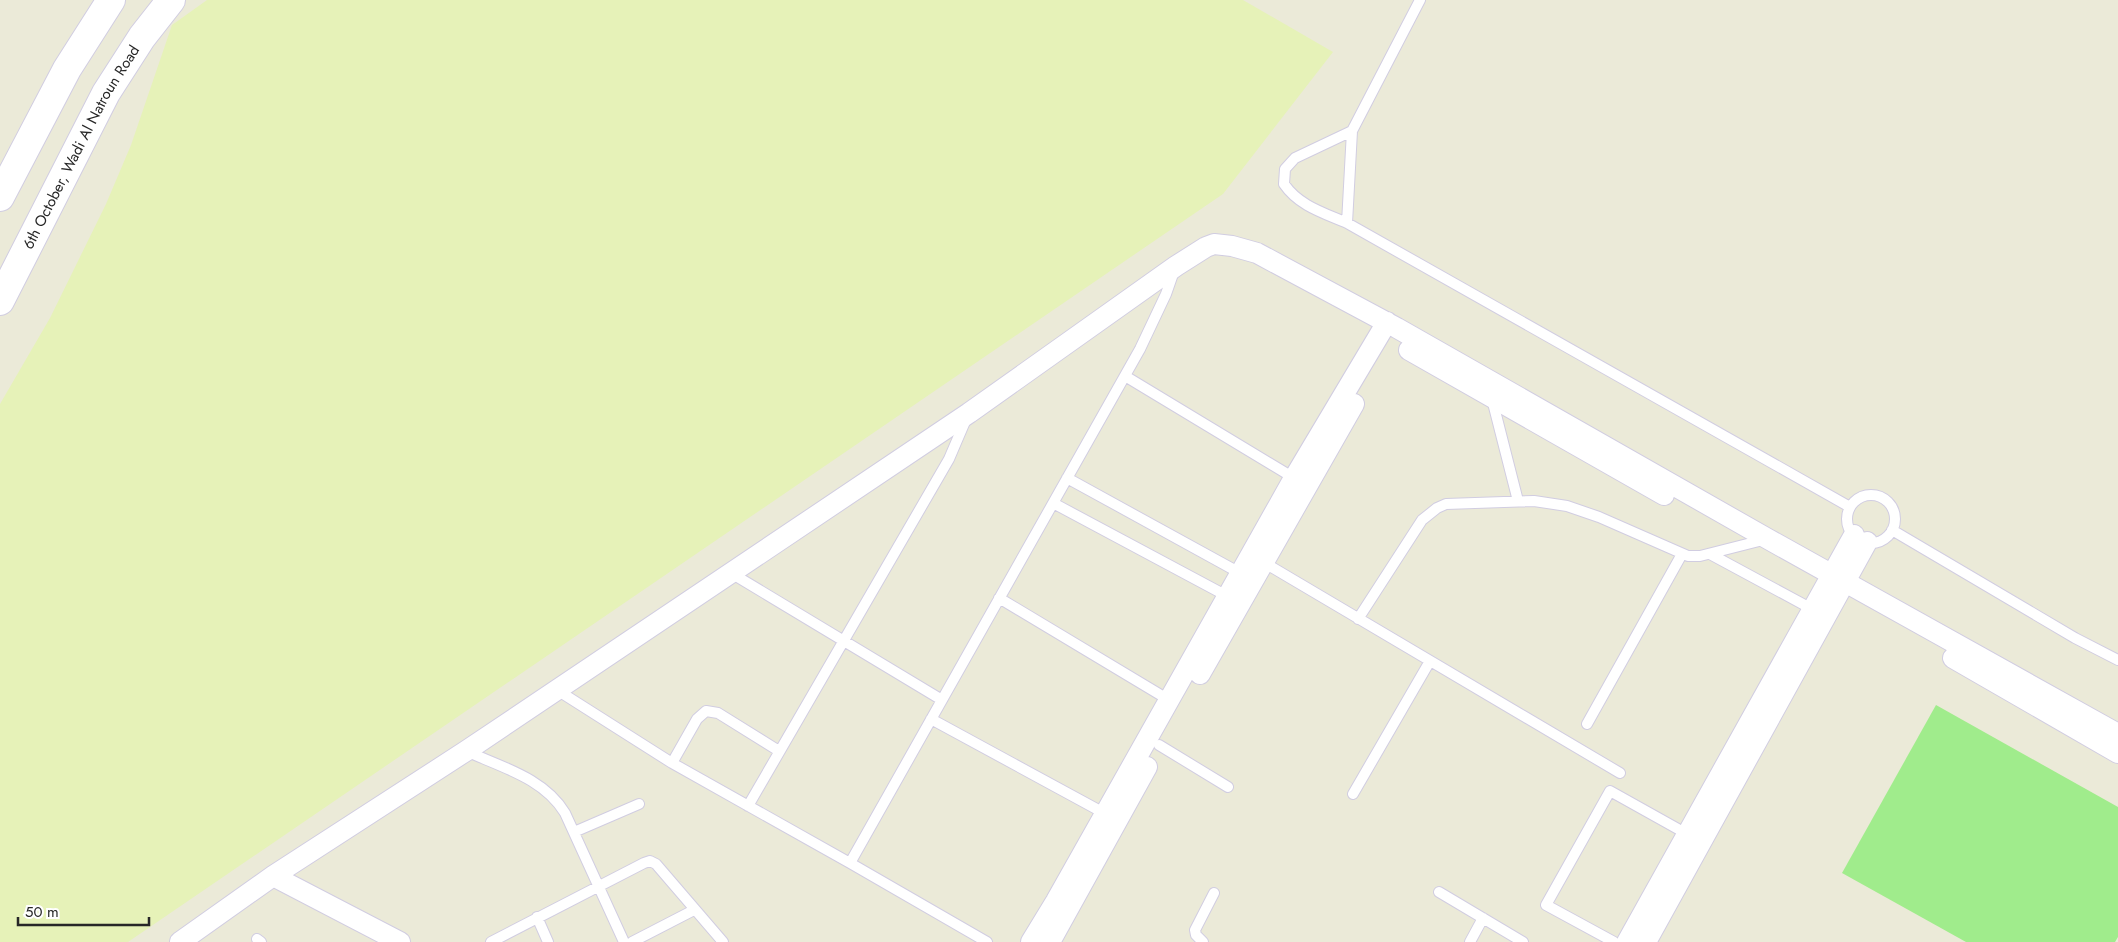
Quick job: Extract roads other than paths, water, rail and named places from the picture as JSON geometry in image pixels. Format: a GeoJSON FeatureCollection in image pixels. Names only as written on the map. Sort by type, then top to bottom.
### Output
{"type":"FeatureCollection","features":[{"type":"Feature","properties":{"kind":"street"},"geometry":{"type":"LineString","coordinates":[[0,197],[67,70],[111,0]]}},
{"type":"Feature","properties":{"kind":"street","name":"6th October, Wadi Al Natroun Road"},"geometry":{"type":"LineString","coordinates":[[0,301],[106,93],[142,37],[171,0]]}},
{"type":"Feature","properties":{"kind":"street"},"geometry":{"type":"LineString","coordinates":[[180,942],[273,876],[466,751],[969,413],[1176,266],[1206,247],[1223,244],[1257,253],[1389,331],[1758,541]]}},
{"type":"Feature","properties":{"kind":"street"},"geometry":{"type":"LineString","coordinates":[[1389,331],[1492,399],[2118,734]]}},
{"type":"Feature","properties":{"kind":"street"},"geometry":{"type":"LineString","coordinates":[[1050,942],[1111,817],[1300,482],[1389,331]]}},
{"type":"Feature","properties":{"kind":"street"},"geometry":{"type":"LineString","coordinates":[[1627,942],[1694,839],[1860,539]]}},
{"type":"Feature","properties":{"kind":"street"},"geometry":{"type":"LineString","coordinates":[[1030,942],[1159,745],[1175,704],[1227,596],[1247,577]]}},
{"type":"Feature","properties":{"kind":"street"},"geometry":{"type":"LineString","coordinates":[[1646,942],[1694,839],[1812,610],[1836,584]]}},
{"type":"Feature","properties":{"kind":"street"},"geometry":{"type":"LineString","coordinates":[[1836,584],[2118,753]]}},
{"type":"Feature","properties":{"kind":"street"},"geometry":{"type":"LineString","coordinates":[[273,876],[400,942]]}},
{"type":"Feature","properties":{"kind":"lane"},"geometry":{"type":"LineString","coordinates":[[1348,223],[1352,131],[1420,0]]}},
{"type":"Feature","properties":{"kind":"lane"},"geometry":{"type":"LineString","coordinates":[[1352,131],[1295,158],[1286,169],[1284,184],[1290,193],[1301,203],[1348,223],[1850,507]]}},
{"type":"Feature","properties":{"kind":"lane"},"geometry":{"type":"LineString","coordinates":[[850,863],[1124,376],[1153,322],[1176,266]]}},
{"type":"Feature","properties":{"kind":"lane"},"geometry":{"type":"LineString","coordinates":[[1124,376],[1300,482]]}},
{"type":"Feature","properties":{"kind":"lane"},"geometry":{"type":"LineString","coordinates":[[1492,399],[1518,501]]}},
{"type":"Feature","properties":{"kind":"lane"},"geometry":{"type":"LineString","coordinates":[[748,806],[949,459],[969,413]]}},
{"type":"Feature","properties":{"kind":"lane"},"geometry":{"type":"LineString","coordinates":[[1067,478],[1247,577]]}},
{"type":"Feature","properties":{"kind":"lane"},"geometry":{"type":"LineString","coordinates":[[1868,495],[1883,498],[1895,516],[1892,530],[1881,540],[1860,539],[1848,522],[1850,507],[1861,497],[1868,495]]}},
{"type":"Feature","properties":{"kind":"lane"},"geometry":{"type":"LineString","coordinates":[[1358,619],[1422,520],[1436,508],[1455,502],[1551,502],[1583,510],[1682,554],[1694,557],[1758,541]]}},
{"type":"Feature","properties":{"kind":"lane"},"geometry":{"type":"LineString","coordinates":[[1053,503],[1227,596]]}},
{"type":"Feature","properties":{"kind":"lane"},"geometry":{"type":"LineString","coordinates":[[1892,530],[2075,638],[2118,660]]}},
{"type":"Feature","properties":{"kind":"lane"},"geometry":{"type":"LineString","coordinates":[[1587,724],[1682,554]]}},
{"type":"Feature","properties":{"kind":"lane"},"geometry":{"type":"LineString","coordinates":[[1710,554],[1812,610]]}},
{"type":"Feature","properties":{"kind":"lane"},"geometry":{"type":"LineString","coordinates":[[1257,559],[1620,773]]}},
{"type":"Feature","properties":{"kind":"lane"},"geometry":{"type":"LineString","coordinates":[[731,573],[942,700]]}},
{"type":"Feature","properties":{"kind":"lane"},"geometry":{"type":"LineString","coordinates":[[1000,598],[1175,704]]}},
{"type":"Feature","properties":{"kind":"lane"},"geometry":{"type":"LineString","coordinates":[[1354,794],[1430,661]]}},
{"type":"Feature","properties":{"kind":"lane"},"geometry":{"type":"LineString","coordinates":[[557,690],[672,764],[987,942]]}},
{"type":"Feature","properties":{"kind":"lane"},"geometry":{"type":"LineString","coordinates":[[672,764],[696,718],[706,711],[718,712],[780,751]]}},
{"type":"Feature","properties":{"kind":"lane"},"geometry":{"type":"LineString","coordinates":[[931,719],[1111,817]]}},
{"type":"Feature","properties":{"kind":"lane"},"geometry":{"type":"LineString","coordinates":[[1159,745],[1228,787]]}},
{"type":"Feature","properties":{"kind":"lane"},"geometry":{"type":"LineString","coordinates":[[466,751],[541,786],[560,805],[624,942]]}},
{"type":"Feature","properties":{"kind":"lane"},"geometry":{"type":"LineString","coordinates":[[1614,942],[1546,905],[1610,791],[1694,839]]}},
{"type":"Feature","properties":{"kind":"lane"},"geometry":{"type":"LineString","coordinates":[[574,832],[638,804]]}},
{"type":"Feature","properties":{"kind":"lane"},"geometry":{"type":"LineString","coordinates":[[491,942],[650,861],[656,864],[723,942]]}},
{"type":"Feature","properties":{"kind":"lane"},"geometry":{"type":"LineString","coordinates":[[1203,942],[1196,935],[1195,930],[1214,892]]}},
{"type":"Feature","properties":{"kind":"lane"},"geometry":{"type":"LineString","coordinates":[[1439,892],[1523,942]]}},
{"type":"Feature","properties":{"kind":"lane"},"geometry":{"type":"LineString","coordinates":[[632,942],[694,910]]}},
{"type":"Feature","properties":{"kind":"lane"},"geometry":{"type":"LineString","coordinates":[[537,917],[548,942]]}},
{"type":"Feature","properties":{"kind":"lane"},"geometry":{"type":"LineString","coordinates":[[1470,942],[1483,918]]}}]}
